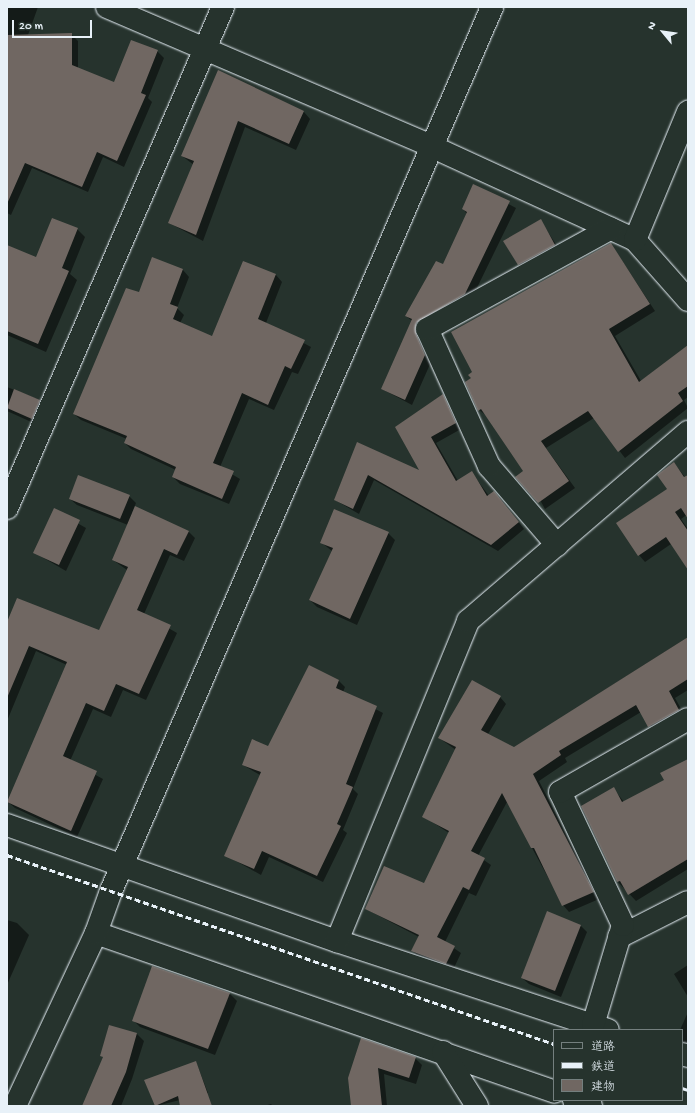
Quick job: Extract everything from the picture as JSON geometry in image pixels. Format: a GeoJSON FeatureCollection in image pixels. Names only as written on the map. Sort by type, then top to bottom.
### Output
{"type":"FeatureCollection","features":[{"type":"Feature","properties":{"kind":"street"},"geometry":{"type":"LineString","coordinates":[[107,7],[433,147],[635,240],[688,300]]}},
{"type":"Feature","properties":{"kind":"street"},"geometry":{"type":"LineString","coordinates":[[7,508],[223,7]]}},
{"type":"Feature","properties":{"kind":"street"},"geometry":{"type":"LineString","coordinates":[[15,1106],[96,933],[123,866],[492,7]]}},
{"type":"Feature","properties":{"kind":"street"},"geometry":{"type":"LineString","coordinates":[[635,240],[682,141],[688,112]]}},
{"type":"Feature","properties":{"kind":"street"},"geometry":{"type":"LineString","coordinates":[[557,545],[489,466],[427,329],[610,229]]}},
{"type":"Feature","properties":{"kind":"street"},"geometry":{"type":"LineString","coordinates":[[337,941],[468,621],[688,432]]}},
{"type":"Feature","properties":{"kind":"street"},"geometry":{"type":"LineString","coordinates":[[7,825],[337,941],[601,1027],[623,925],[560,792],[688,719]]}},
{"type":"Feature","properties":{"kind":"street"},"geometry":{"type":"LineString","coordinates":[[620,937],[688,902]]}},
{"type":"Feature","properties":{"kind":"street"},"geometry":{"type":"LineString","coordinates":[[96,933],[443,1052],[553,1092]]}},
{"type":"Feature","properties":{"kind":"street"},"geometry":{"type":"LineString","coordinates":[[443,1052],[477,1106]]}},
{"type":"Feature","properties":{"kind":"street"},"geometry":{"type":"LineString","coordinates":[[577,1101],[591,1106]]}},
{"type":"Feature","properties":{"kind":"building"},"geometry":{"type":"Polygon","coordinates":[[[72,33],[72,65],[114,82],[131,40],[158,50],[141,93],[146,95],[117,161],[97,152],[82,187],[25,163],[7,204],[7,35],[72,33]]]}},
{"type":"Feature","properties":{"kind":"building"},"geometry":{"type":"Polygon","coordinates":[[[218,70],[304,111],[289,144],[238,121],[196,235],[168,223],[194,161],[181,156],[218,70]]]}},
{"type":"Feature","properties":{"kind":"building"},"geometry":{"type":"Polygon","coordinates":[[[473,184],[510,201],[465,294],[416,323],[416,334],[425,355],[405,400],[381,389],[412,319],[405,316],[436,261],[443,264],[467,212],[462,209],[473,184]]]}},
{"type":"Feature","properties":{"kind":"building"},"geometry":{"type":"Polygon","coordinates":[[[52,218],[78,228],[62,268],[69,271],[38,344],[7,331],[7,245],[36,257],[52,218]]]}},
{"type":"Feature","properties":{"kind":"building"},"geometry":{"type":"Polygon","coordinates":[[[541,219],[555,245],[518,265],[503,241],[541,219]]]}},
{"type":"Feature","properties":{"kind":"building"},"geometry":{"type":"Polygon","coordinates":[[[611,243],[650,304],[609,329],[639,382],[688,345],[688,386],[678,393],[683,401],[618,452],[588,411],[541,441],[569,481],[538,503],[515,477],[523,471],[481,409],[478,411],[465,382],[471,378],[468,375],[472,372],[451,332],[611,243]]]}},
{"type":"Feature","properties":{"kind":"building"},"geometry":{"type":"Polygon","coordinates":[[[152,257],[183,269],[170,304],[178,307],[173,319],[212,336],[243,261],[276,274],[258,319],[305,340],[291,369],[285,366],[268,405],[242,393],[213,463],[234,471],[222,499],[172,477],[176,467],[124,443],[127,436],[73,414],[126,288],[139,292],[152,257]]]}},
{"type":"Feature","properties":{"kind":"building"},"geometry":{"type":"Polygon","coordinates":[[[14,389],[40,400],[32,419],[7,408],[14,389]]]}},
{"type":"Feature","properties":{"kind":"building"},"geometry":{"type":"Polygon","coordinates":[[[443,394],[456,423],[431,437],[456,481],[472,471],[487,496],[494,491],[519,522],[491,545],[368,475],[353,509],[334,500],[357,442],[419,470],[395,427],[443,394]]]}},
{"type":"Feature","properties":{"kind":"building"},"geometry":{"type":"Polygon","coordinates":[[[674,462],[684,477],[688,475],[688,519],[681,508],[675,512],[688,531],[688,570],[666,537],[638,556],[616,523],[667,489],[657,475],[674,462]]]}},
{"type":"Feature","properties":{"kind":"building"},"geometry":{"type":"Polygon","coordinates":[[[78,475],[130,495],[120,519],[69,499],[78,475]]]}},
{"type":"Feature","properties":{"kind":"building"},"geometry":{"type":"Polygon","coordinates":[[[135,506],[189,531],[177,555],[164,549],[137,610],[171,625],[139,694],[116,684],[104,711],[86,703],[63,756],[97,771],[71,831],[7,802],[67,662],[29,646],[7,698],[7,622],[17,598],[99,630],[128,567],[112,560],[135,506]]]}},
{"type":"Feature","properties":{"kind":"building"},"geometry":{"type":"Polygon","coordinates":[[[54,508],[80,520],[59,565],[33,553],[54,508]]]}},
{"type":"Feature","properties":{"kind":"building"},"geometry":{"type":"Polygon","coordinates":[[[334,509],[389,532],[350,619],[309,600],[333,548],[320,543],[334,509]]]}},
{"type":"Feature","properties":{"kind":"building"},"geometry":{"type":"Polygon","coordinates":[[[688,637],[688,679],[669,691],[679,710],[648,727],[636,705],[559,751],[561,755],[533,774],[594,892],[562,906],[534,848],[531,848],[502,793],[471,851],[485,858],[469,890],[463,887],[437,937],[455,946],[446,964],[411,951],[419,935],[365,909],[384,866],[424,883],[449,831],[422,817],[456,747],[438,738],[472,680],[501,696],[481,730],[514,747],[688,637]]]}},
{"type":"Feature","properties":{"kind":"building"},"geometry":{"type":"Polygon","coordinates":[[[309,665],[339,680],[336,688],[377,706],[346,784],[353,787],[337,824],[341,826],[317,876],[262,851],[254,869],[224,856],[261,772],[242,765],[252,739],[268,746],[309,665]]]}},
{"type":"Feature","properties":{"kind":"building"},"geometry":{"type":"Polygon","coordinates":[[[688,759],[688,859],[628,895],[620,881],[617,882],[581,806],[614,787],[622,802],[664,780],[660,773],[688,759]]]}},
{"type":"Feature","properties":{"kind":"building"},"geometry":{"type":"Polygon","coordinates":[[[547,911],[581,925],[555,991],[521,978],[547,911]]]}},
{"type":"Feature","properties":{"kind":"building"},"geometry":{"type":"Polygon","coordinates":[[[152,966],[230,993],[208,1049],[132,1021],[152,966]]]}},
{"type":"Feature","properties":{"kind":"building"},"geometry":{"type":"Polygon","coordinates":[[[109,1025],[137,1033],[126,1072],[111,1106],[82,1106],[103,1057],[100,1056],[109,1025]]]}},
{"type":"Feature","properties":{"kind":"building"},"geometry":{"type":"Polygon","coordinates":[[[361,1038],[416,1057],[409,1078],[378,1068],[382,1106],[351,1106],[348,1078],[361,1038]]]}},
{"type":"Feature","properties":{"kind":"building"},"geometry":{"type":"Polygon","coordinates":[[[196,1061],[212,1106],[180,1106],[178,1096],[155,1106],[144,1080],[196,1061]]]}},
{"type":"Feature","properties":{"kind":"railway"},"geometry":{"type":"LineString","coordinates":[[7,855],[553,1044]]}},
{"type":"Feature","properties":{"kind":"railway"},"geometry":{"type":"LineString","coordinates":[[683,1088],[688,1090]]}}]}
